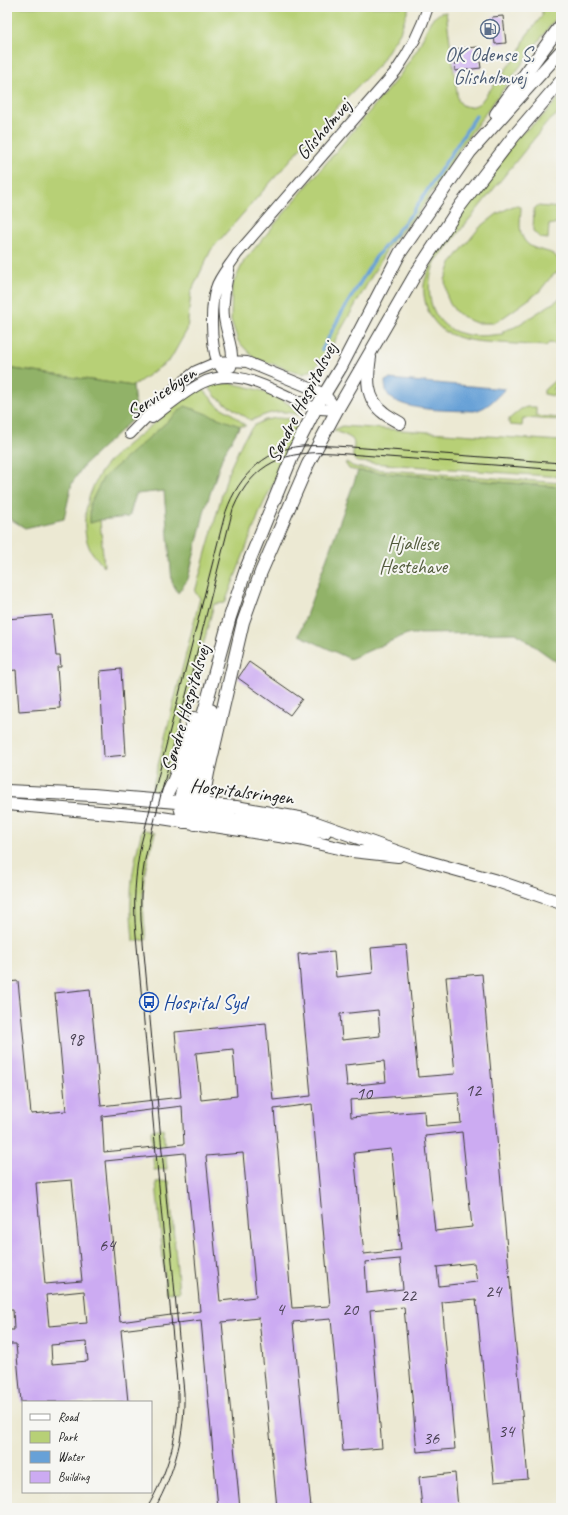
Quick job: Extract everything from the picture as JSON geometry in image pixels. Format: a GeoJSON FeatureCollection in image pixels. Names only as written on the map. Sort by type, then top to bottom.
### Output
{"type":"FeatureCollection","features":[{"type":"Feature","properties":{"kind":"street","name":"Glisholmvej"},"geometry":{"type":"LineString","coordinates":[[217,362],[213,334],[212,303],[216,286],[237,254],[396,71],[411,49],[418,35],[428,7]]}},
{"type":"Feature","properties":{"kind":"street"},"geometry":{"type":"LineString","coordinates":[[470,152],[507,98],[561,25]]}},
{"type":"Feature","properties":{"kind":"street","name":"Søndre Hospitalsvej"},"geometry":{"type":"LineString","coordinates":[[190,812],[186,776],[230,617],[246,569],[293,455],[316,408],[341,367],[400,253],[470,152],[561,51]]}},
{"type":"Feature","properties":{"kind":"street","name":"Søndre Hospitalsvej"},"geometry":{"type":"LineString","coordinates":[[190,812],[208,773],[243,622],[261,572],[308,464],[337,410],[415,274],[460,206],[514,136],[561,81]]}},
{"type":"Feature","properties":{"kind":"street","name":"Glisholmvej"},"geometry":{"type":"LineString","coordinates":[[228,376],[232,360],[232,350],[224,317],[224,302],[230,265]]}},
{"type":"Feature","properties":{"kind":"street"},"geometry":{"type":"LineString","coordinates":[[371,350],[367,374],[368,388],[371,398],[383,413],[400,423]]}},
{"type":"Feature","properties":{"kind":"street"},"geometry":{"type":"LineString","coordinates":[[217,362],[232,360],[247,362],[325,394],[337,410]]}},
{"type":"Feature","properties":{"kind":"street"},"geometry":{"type":"LineString","coordinates":[[217,362],[228,376],[258,382],[316,408],[337,410]]}},
{"type":"Feature","properties":{"kind":"street","name":"Servicebyen"},"geometry":{"type":"LineString","coordinates":[[217,362],[196,371],[175,388],[130,434],[202,382],[228,376]]}},
{"type":"Feature","properties":{"kind":"street"},"geometry":{"type":"LineString","coordinates":[[163,802],[169,792],[193,720],[221,650]]}},
{"type":"Feature","properties":{"kind":"street","name":"Hospitalsringen"},"geometry":{"type":"LineString","coordinates":[[7,791],[163,802],[190,812],[352,851],[418,859]]}},
{"type":"Feature","properties":{"kind":"street"},"geometry":{"type":"LineString","coordinates":[[7,804],[34,807],[97,804],[177,813],[190,812]]}},
{"type":"Feature","properties":{"kind":"street","name":"Hospitalsringen"},"geometry":{"type":"LineString","coordinates":[[190,812],[357,836],[418,859],[497,882],[561,903]]}},
{"type":"Feature","properties":{"kind":"green space"},"geometry":{"type":"Polygon","coordinates":[[[7,7],[409,7],[400,32],[379,65],[336,108],[211,250],[191,292],[187,330],[170,360],[133,386],[7,368],[7,7]]]}},
{"type":"Feature","properties":{"kind":"green space"},"geometry":{"type":"Polygon","coordinates":[[[541,7],[561,7],[561,11],[462,145],[421,209],[389,246],[326,356],[312,370],[303,374],[254,358],[238,341],[231,320],[232,286],[244,261],[400,75],[418,48],[431,20],[440,13],[446,12],[458,100],[462,105],[471,107],[480,103],[520,51],[526,36],[542,16],[541,7]]]}},
{"type":"Feature","properties":{"kind":"green space"},"geometry":{"type":"Polygon","coordinates":[[[561,96],[561,111],[546,124],[435,262],[429,286],[433,308],[438,318],[446,326],[456,332],[473,336],[503,334],[503,331],[515,327],[561,298],[561,344],[549,343],[546,346],[477,341],[446,332],[431,317],[426,305],[424,282],[434,261],[431,259],[466,206],[518,136],[541,118],[561,96]]]}},
{"type":"Feature","properties":{"kind":"green space"},"geometry":{"type":"Polygon","coordinates":[[[513,206],[521,207],[520,230],[525,241],[537,249],[555,256],[559,261],[560,270],[550,278],[539,292],[501,319],[493,323],[476,323],[456,312],[450,304],[447,297],[445,280],[451,263],[479,228],[497,214],[513,206]]]}},
{"type":"Feature","properties":{"kind":"green space"},"geometry":{"type":"Polygon","coordinates":[[[537,206],[561,208],[561,222],[549,225],[548,239],[540,238],[533,231],[534,209],[537,206]]]}},
{"type":"Feature","properties":{"kind":"green space"},"geometry":{"type":"Polygon","coordinates":[[[7,368],[133,386],[136,416],[84,465],[72,483],[64,519],[25,528],[7,517],[7,368]]]}},
{"type":"Feature","properties":{"kind":"green space"},"geometry":{"type":"Polygon","coordinates":[[[560,376],[561,388],[554,388],[554,396],[544,394],[544,390],[560,376]]]}},
{"type":"Feature","properties":{"kind":"green space"},"geometry":{"type":"Polygon","coordinates":[[[228,383],[247,387],[277,397],[294,408],[300,415],[276,412],[250,420],[216,397],[208,386],[228,383]]]}},
{"type":"Feature","properties":{"kind":"green space"},"geometry":{"type":"Polygon","coordinates":[[[202,388],[218,406],[231,413],[246,426],[240,426],[90,523],[100,520],[104,567],[89,547],[85,528],[85,517],[89,497],[98,477],[108,463],[124,447],[181,402],[202,388]]]}},
{"type":"Feature","properties":{"kind":"green space"},"geometry":{"type":"Polygon","coordinates":[[[185,406],[240,426],[223,455],[205,509],[188,579],[178,593],[172,582],[164,491],[136,494],[129,517],[100,520],[90,523],[90,504],[103,478],[185,406]]]}},
{"type":"Feature","properties":{"kind":"green space"},"geometry":{"type":"Polygon","coordinates":[[[536,407],[536,416],[561,418],[561,420],[523,418],[522,426],[510,425],[509,419],[521,409],[536,407]]]}},
{"type":"Feature","properties":{"kind":"green space"},"geometry":{"type":"Polygon","coordinates":[[[277,418],[293,419],[292,424],[300,427],[261,509],[225,603],[214,604],[166,784],[160,791],[151,793],[200,598],[195,592],[228,473],[243,440],[253,426],[265,420],[277,418]]]}},
{"type":"Feature","properties":{"kind":"green space"},"geometry":{"type":"Polygon","coordinates":[[[342,426],[561,441],[561,477],[358,462],[353,458],[354,442],[352,439],[334,430],[342,426]]]}},
{"type":"Feature","properties":{"kind":"green space"},"geometry":{"type":"Polygon","coordinates":[[[345,463],[359,468],[561,483],[561,487],[358,471],[349,469],[345,463]]]}},
{"type":"Feature","properties":{"kind":"green space","name":"Hjallese Hestehave"},"geometry":{"type":"Polygon","coordinates":[[[358,471],[561,487],[561,665],[516,633],[407,634],[350,659],[299,635],[358,471]]]}},
{"type":"Feature","properties":{"kind":"green space"},"geometry":{"type":"Polygon","coordinates":[[[142,829],[155,833],[147,861],[143,886],[146,940],[133,941],[131,888],[142,829]]]}},
{"type":"Feature","properties":{"kind":"green space"},"geometry":{"type":"Polygon","coordinates":[[[163,1128],[167,1169],[154,1170],[151,1130],[163,1128]]]}},
{"type":"Feature","properties":{"kind":"green space"},"geometry":{"type":"Polygon","coordinates":[[[169,1181],[179,1292],[166,1293],[156,1182],[169,1181]]]}},
{"type":"Feature","properties":{"kind":"water"},"geometry":{"type":"Polygon","coordinates":[[[389,379],[505,389],[494,400],[479,410],[442,410],[420,408],[399,403],[391,398],[387,392],[385,381],[389,379]]]}},
{"type":"Feature","properties":{"kind":"building"},"geometry":{"type":"Polygon","coordinates":[[[503,16],[506,43],[495,44],[492,17],[503,16]]]}},
{"type":"Feature","properties":{"kind":"building"},"geometry":{"type":"Polygon","coordinates":[[[478,47],[481,68],[455,71],[453,49],[478,47]]]}},
{"type":"Feature","properties":{"kind":"building"},"geometry":{"type":"Polygon","coordinates":[[[52,615],[56,656],[60,656],[61,667],[57,667],[60,708],[19,711],[16,670],[7,671],[7,619],[52,615]]]}},
{"type":"Feature","properties":{"kind":"building"},"geometry":{"type":"Polygon","coordinates":[[[249,662],[302,699],[290,715],[238,678],[249,662]]]}},
{"type":"Feature","properties":{"kind":"building"},"geometry":{"type":"Polygon","coordinates":[[[121,669],[126,755],[104,757],[100,671],[121,669]]]}},
{"type":"Feature","properties":{"kind":"building"},"geometry":{"type":"Polygon","coordinates":[[[406,945],[418,1077],[455,1074],[446,977],[482,974],[528,1479],[494,1482],[476,1299],[442,1302],[455,1449],[417,1452],[404,1307],[370,1310],[382,1448],[343,1451],[331,1319],[293,1322],[311,1508],[277,1508],[259,1318],[222,1322],[240,1508],[218,1508],[201,1320],[121,1330],[128,1401],[21,1402],[16,1344],[7,1344],[7,1330],[14,1330],[13,1310],[7,1310],[7,1274],[9,1274],[7,1258],[7,982],[18,981],[31,1114],[66,1111],[55,993],[90,989],[101,1106],[181,1097],[175,1032],[266,1023],[273,1100],[311,1096],[298,954],[334,951],[336,977],[373,973],[371,948],[406,945]],[[378,1010],[340,1014],[342,1040],[380,1036],[378,1010]],[[233,1049],[196,1053],[201,1100],[237,1096],[233,1049]],[[384,1061],[345,1065],[347,1086],[386,1082],[384,1061]],[[458,1092],[350,1100],[351,1117],[424,1111],[425,1126],[461,1123],[458,1092]],[[312,1104],[274,1109],[292,1308],[330,1306],[312,1104]],[[182,1106],[102,1116],[104,1152],[184,1144],[182,1106]],[[462,1132],[425,1136],[435,1231],[472,1227],[462,1132]],[[391,1149],[354,1153],[364,1254],[401,1250],[391,1149]],[[185,1153],[105,1161],[120,1322],[200,1311],[185,1153]],[[243,1153],[206,1156],[220,1301],[256,1297],[243,1153]],[[72,1180],[36,1183],[45,1284],[82,1281],[72,1180]],[[400,1259],[365,1262],[367,1293],[403,1289],[400,1259]],[[474,1263],[437,1267],[439,1286],[477,1282],[474,1263]],[[84,1291],[46,1295],[49,1326],[87,1323],[84,1291]],[[86,1342],[51,1345],[52,1364],[88,1361],[86,1342]]]}},
{"type":"Feature","properties":{"kind":"building"},"geometry":{"type":"Polygon","coordinates":[[[455,1473],[458,1508],[422,1508],[419,1477],[455,1473]]]}},
{"type":"Feature","properties":{"kind":"waterway"},"geometry":{"type":"LineString","coordinates":[[322,350],[342,312],[376,257],[413,212],[476,116]]}},
{"type":"Feature","properties":{"kind":"tram line"},"geometry":{"type":"LineString","coordinates":[[147,1508],[161,1481],[171,1453],[177,1423],[178,1393],[136,935],[136,878],[141,844],[224,518],[229,505],[243,480],[262,461],[274,453],[288,448],[302,446],[351,447],[561,463]]}},
{"type":"Feature","properties":{"kind":"tram line"},"geometry":{"type":"LineString","coordinates":[[155,1508],[168,1481],[181,1438],[184,1393],[141,920],[142,882],[148,846],[233,509],[250,480],[261,470],[273,462],[286,457],[301,454],[334,453],[561,470]]}},
{"type":"Feature","properties":{"kind":"place","name":"OK Odense S, Glisholmvej"},"geometry":{"type":"Point","coordinates":[490,29]}},
{"type":"Feature","properties":{"kind":"place","name":"Hospital Syd"},"geometry":{"type":"Point","coordinates":[149,1002]}}]}
